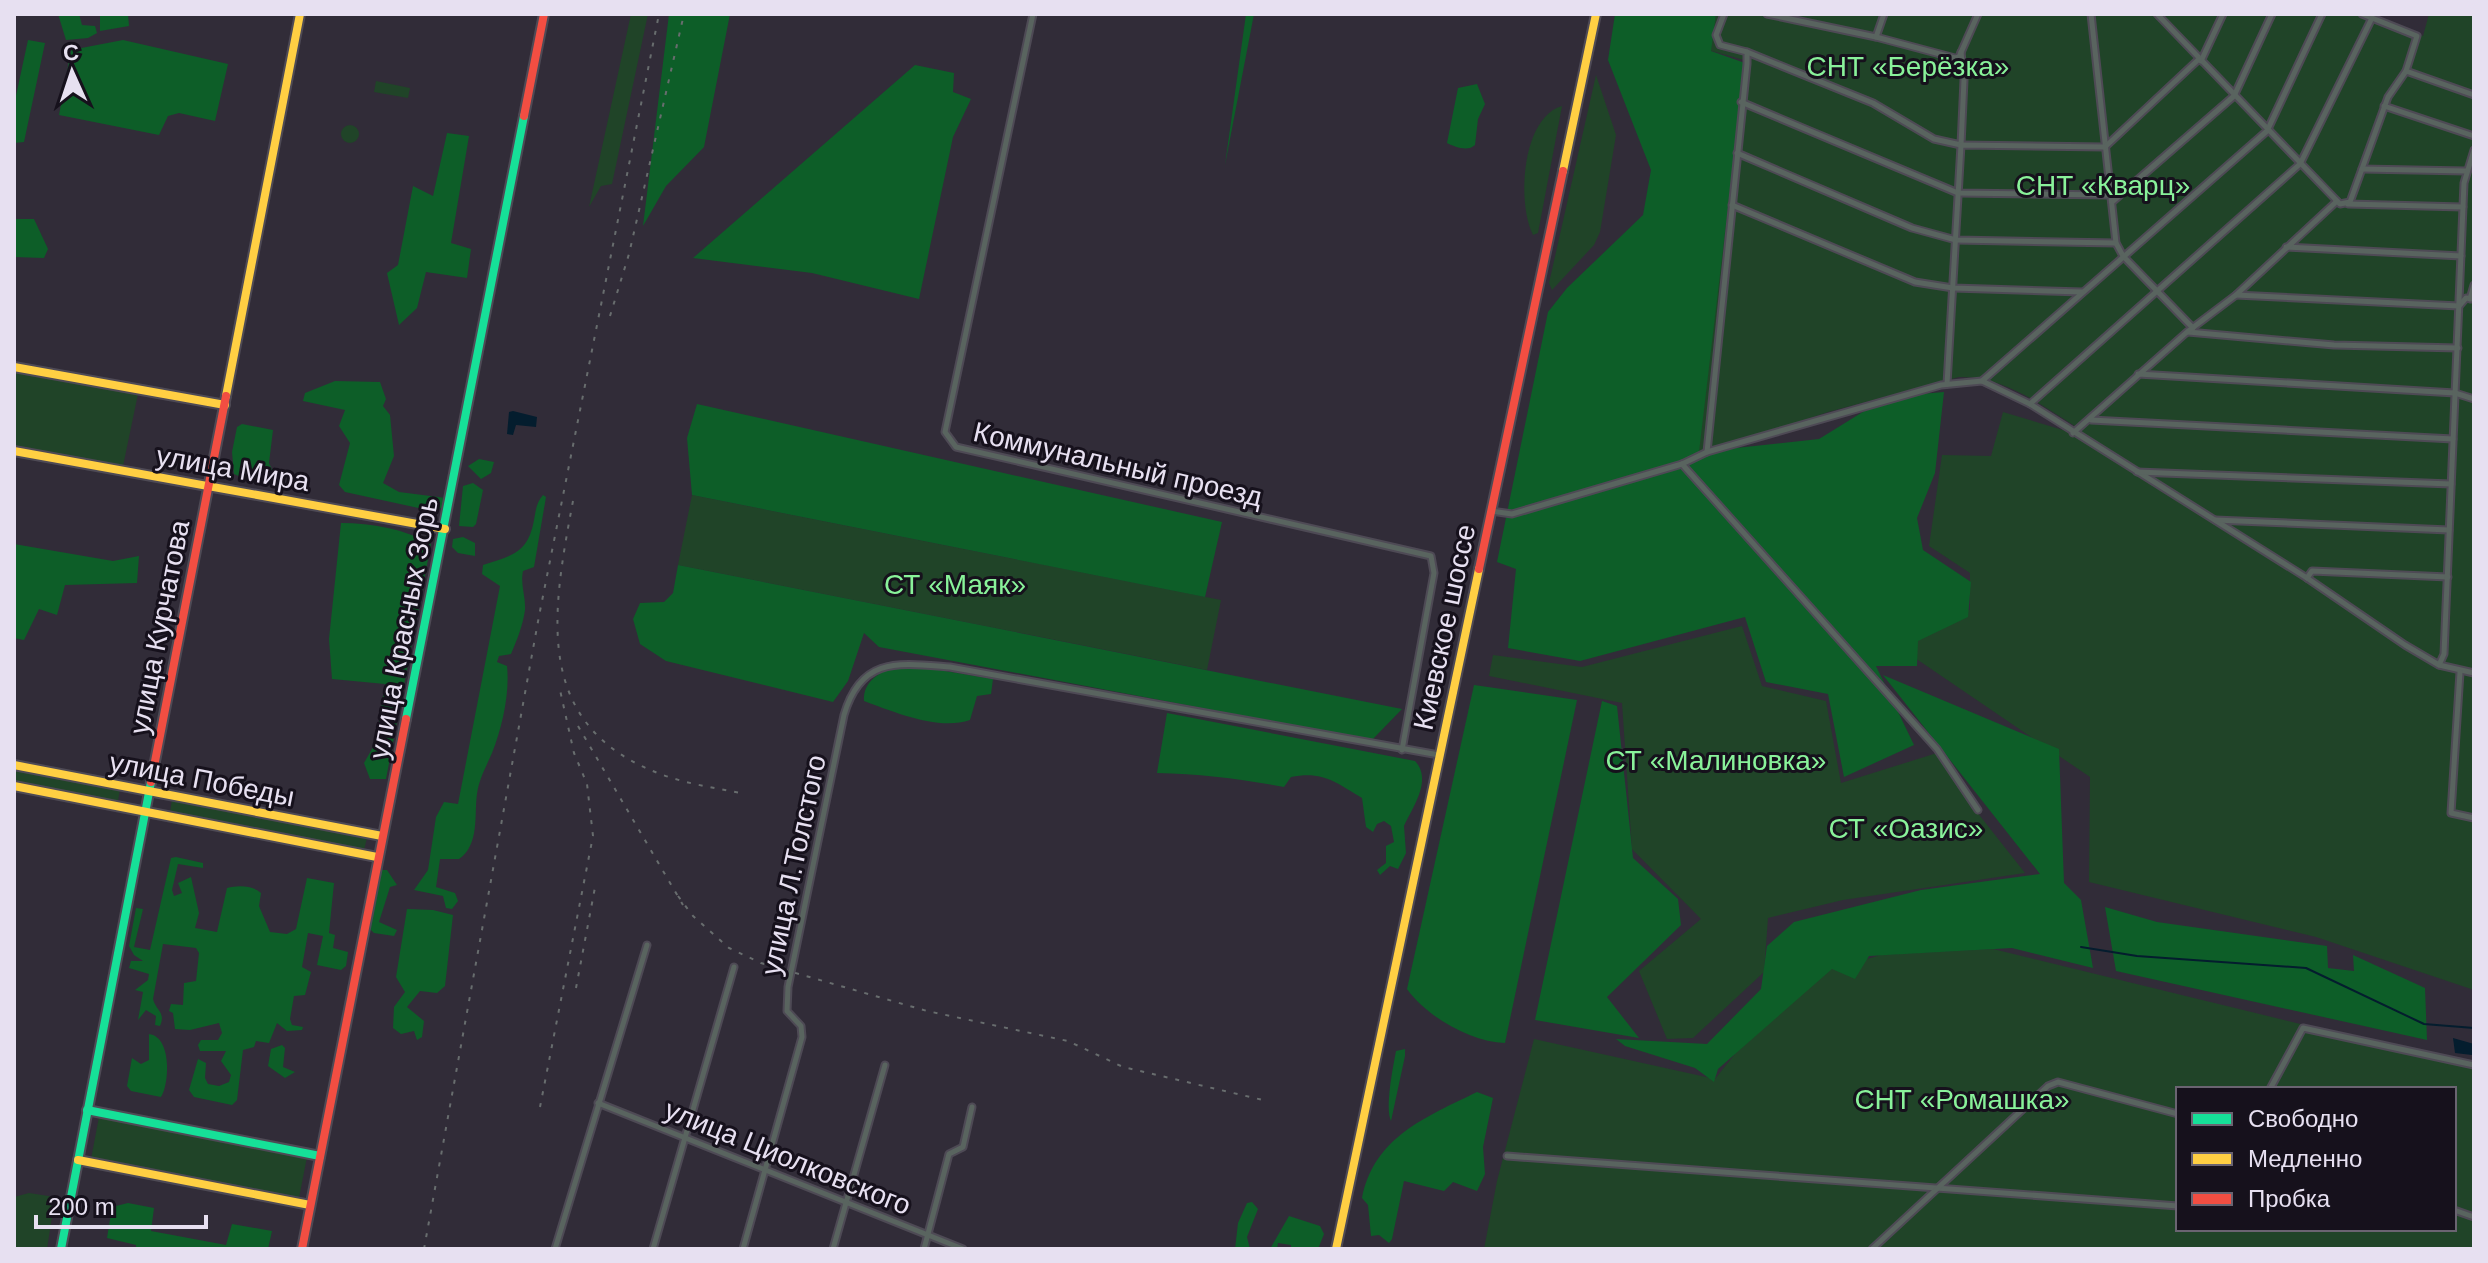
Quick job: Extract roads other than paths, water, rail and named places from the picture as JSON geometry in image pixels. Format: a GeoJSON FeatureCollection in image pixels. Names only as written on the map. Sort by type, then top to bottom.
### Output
{"type":"FeatureCollection","features":[{"type":"Feature","properties":{"kind":"main road","name":"улица Курчатова"},"geometry":{"type":"LineString","coordinates":[[61,1249],[300,14]]}},
{"type":"Feature","properties":{"kind":"main road","name":"улица Красных Зорь"},"geometry":{"type":"LineString","coordinates":[[302,1249],[544,14]]}},
{"type":"Feature","properties":{"kind":"main road","name":"Киевское шоссе"},"geometry":{"type":"LineString","coordinates":[[1336,1249],[1596,14]]}},
{"type":"Feature","properties":{"kind":"main road"},"geometry":{"type":"LineString","coordinates":[[14,367],[225,405]]}},
{"type":"Feature","properties":{"kind":"main road","name":"улица Мира"},"geometry":{"type":"LineString","coordinates":[[14,451],[445,529]]}},
{"type":"Feature","properties":{"kind":"main road","name":"улица Победы"},"geometry":{"type":"LineString","coordinates":[[14,765],[382,836]]}},
{"type":"Feature","properties":{"kind":"main road","name":"улица Победы"},"geometry":{"type":"LineString","coordinates":[[14,786],[377,857]]}},
{"type":"Feature","properties":{"kind":"main road"},"geometry":{"type":"LineString","coordinates":[[87,1110],[320,1156]]}},
{"type":"Feature","properties":{"kind":"main road"},"geometry":{"type":"LineString","coordinates":[[78,1160],[310,1205]]}},
{"type":"Feature","properties":{"kind":"street","name":"Коммунальный проезд"},"geometry":{"type":"LineString","coordinates":[[1033,14],[945,432],[956,447],[1431,556],[1434,573],[1402,750]]}},
{"type":"Feature","properties":{"kind":"street"},"geometry":{"type":"LineString","coordinates":[[1724,14],[1716,35],[1720,45],[1747,52],[1873,103],[1934,139],[1961,145],[2105,147],[2200,60],[2223,14]]}},
{"type":"Feature","properties":{"kind":"street"},"geometry":{"type":"LineString","coordinates":[[1767,14],[1876,37],[1955,58],[1961,52],[1978,14]]}},
{"type":"Feature","properties":{"kind":"street"},"geometry":{"type":"LineString","coordinates":[[1876,37],[1884,14]]}},
{"type":"Feature","properties":{"kind":"street"},"geometry":{"type":"LineString","coordinates":[[2091,14],[2116,243],[2123,256],[2193,328]]}},
{"type":"Feature","properties":{"kind":"street"},"geometry":{"type":"LineString","coordinates":[[2157,14],[2338,203],[2463,207]]}},
{"type":"Feature","properties":{"kind":"street"},"geometry":{"type":"LineString","coordinates":[[1741,102],[1958,193],[2111,199],[2234,96],[2272,14]]}},
{"type":"Feature","properties":{"kind":"street"},"geometry":{"type":"LineString","coordinates":[[1982,381],[2267,131],[2322,14]]}},
{"type":"Feature","properties":{"kind":"street"},"geometry":{"type":"LineString","coordinates":[[2073,433],[2187,332],[2236,295],[2284,247],[2338,203],[2350,202],[2384,106],[2406,71],[2417,36],[2362,14]]}},
{"type":"Feature","properties":{"kind":"street"},"geometry":{"type":"LineString","coordinates":[[2030,404],[2300,164],[2372,18]]}},
{"type":"Feature","properties":{"kind":"street"},"geometry":{"type":"LineString","coordinates":[[1707,452],[1747,52]]}},
{"type":"Feature","properties":{"kind":"street"},"geometry":{"type":"LineString","coordinates":[[1947,384],[1964,80],[1961,52]]}},
{"type":"Feature","properties":{"kind":"street"},"geometry":{"type":"LineString","coordinates":[[2406,71],[2474,95]]}},
{"type":"Feature","properties":{"kind":"street"},"geometry":{"type":"LineString","coordinates":[[2384,106],[2474,136]]}},
{"type":"Feature","properties":{"kind":"street"},"geometry":{"type":"LineString","coordinates":[[2467,298],[2461,256],[2463,207],[2466,171],[2474,150]]}},
{"type":"Feature","properties":{"kind":"street"},"geometry":{"type":"LineString","coordinates":[[1737,153],[1912,228],[1956,240],[2116,243]]}},
{"type":"Feature","properties":{"kind":"street"},"geometry":{"type":"LineString","coordinates":[[2362,169],[2466,171]]}},
{"type":"Feature","properties":{"kind":"street"},"geometry":{"type":"LineString","coordinates":[[1732,205],[1915,282],[1953,288],[2082,292]]}},
{"type":"Feature","properties":{"kind":"street"},"geometry":{"type":"LineString","coordinates":[[2284,247],[2461,256]]}},
{"type":"Feature","properties":{"kind":"street"},"geometry":{"type":"LineString","coordinates":[[2439,665],[2444,654],[2459,306],[2474,285]]}},
{"type":"Feature","properties":{"kind":"street"},"geometry":{"type":"LineString","coordinates":[[2236,295],[2459,306]]}},
{"type":"Feature","properties":{"kind":"street"},"geometry":{"type":"LineString","coordinates":[[2187,332],[2334,345],[2458,348]]}},
{"type":"Feature","properties":{"kind":"street"},"geometry":{"type":"LineString","coordinates":[[2138,374],[2455,393],[2474,399]]}},
{"type":"Feature","properties":{"kind":"street"},"geometry":{"type":"LineString","coordinates":[[1491,511],[1512,514],[1682,464],[1707,452],[1947,384],[1982,381],[2030,404],[2439,665],[2474,673]]}},
{"type":"Feature","properties":{"kind":"street"},"geometry":{"type":"LineString","coordinates":[[2091,420],[2453,439]]}},
{"type":"Feature","properties":{"kind":"street"},"geometry":{"type":"LineString","coordinates":[[1682,464],[1937,749],[1978,810]]}},
{"type":"Feature","properties":{"kind":"street"},"geometry":{"type":"LineString","coordinates":[[2134,472],[2451,484]]}},
{"type":"Feature","properties":{"kind":"street"},"geometry":{"type":"LineString","coordinates":[[2211,519],[2449,530]]}},
{"type":"Feature","properties":{"kind":"street"},"geometry":{"type":"LineString","coordinates":[[2307,578],[2312,571],[2448,577]]}},
{"type":"Feature","properties":{"kind":"street","name":"улица Л.Толстого"},"geometry":{"type":"LineString","coordinates":[[743,1249],[802,1037],[801,1026],[787,1011],[788,987],[844,715],[858,683],[867,675],[888,665],[905,663],[950,667],[1402,750]]}},
{"type":"Feature","properties":{"kind":"street"},"geometry":{"type":"LineString","coordinates":[[2460,672],[2451,813],[2474,818]]}},
{"type":"Feature","properties":{"kind":"street"},"geometry":{"type":"LineString","coordinates":[[1402,750],[1439,755]]}},
{"type":"Feature","properties":{"kind":"street"},"geometry":{"type":"LineString","coordinates":[[555,1249],[647,945]]}},
{"type":"Feature","properties":{"kind":"street"},"geometry":{"type":"LineString","coordinates":[[653,1249],[734,967]]}},
{"type":"Feature","properties":{"kind":"street"},"geometry":{"type":"LineString","coordinates":[[2271,1087],[2303,1028],[2474,1065]]}},
{"type":"Feature","properties":{"kind":"street"},"geometry":{"type":"LineString","coordinates":[[833,1249],[885,1065]]}},
{"type":"Feature","properties":{"kind":"street"},"geometry":{"type":"LineString","coordinates":[[1872,1249],[2048,1086],[2058,1082],[2176,1113]]}},
{"type":"Feature","properties":{"kind":"street","name":"улица Циолковского"},"geometry":{"type":"LineString","coordinates":[[598,1103],[963,1249]]}},
{"type":"Feature","properties":{"kind":"street"},"geometry":{"type":"LineString","coordinates":[[924,1249],[949,1154],[963,1147],[972,1107]]}},
{"type":"Feature","properties":{"kind":"street"},"geometry":{"type":"LineString","coordinates":[[1507,1156],[2176,1206]]}},
{"type":"Feature","properties":{"kind":"water"},"geometry":{"type":"Polygon","coordinates":[[[509,412],[537,417],[536,427],[516,425],[513,435],[507,434],[509,412]]]}},
{"type":"Feature","properties":{"kind":"water"},"geometry":{"type":"Polygon","coordinates":[[[2453,1038],[2474,1044],[2472,1055],[2455,1053],[2453,1038]]]}},
{"type":"Feature","properties":{"kind":"waterway"},"geometry":{"type":"LineString","coordinates":[[2081,947],[2137,956],[2306,968],[2424,1024],[2474,1028]]}},
{"type":"Feature","properties":{"kind":"railway"},"geometry":{"type":"LineString","coordinates":[[424,1249],[539,616],[659,14]]}},
{"type":"Feature","properties":{"kind":"railway"},"geometry":{"type":"LineString","coordinates":[[610,316],[629,254],[684,14]]}},
{"type":"Feature","properties":{"kind":"railway"},"geometry":{"type":"LineString","coordinates":[[573,501],[565,543],[557,624],[561,662],[571,697],[590,728],[620,754],[672,778],[741,793]]}},
{"type":"Feature","properties":{"kind":"railway"},"geometry":{"type":"LineString","coordinates":[[540,1107],[593,836],[587,784],[574,753],[560,690]]}},
{"type":"Feature","properties":{"kind":"railway"},"geometry":{"type":"LineString","coordinates":[[578,726],[683,905]]}},
{"type":"Feature","properties":{"kind":"railway"},"geometry":{"type":"LineString","coordinates":[[576,988],[596,882]]}},
{"type":"Feature","properties":{"kind":"railway"},"geometry":{"type":"LineString","coordinates":[[678,896],[693,916],[729,948],[761,963],[927,1011],[1068,1041],[1123,1067],[1267,1101]]}},
{"type":"Feature","properties":{"kind":"park label","name":"СНТ «Берёзка»"},"geometry":{"type":"Point","coordinates":[1908,66]}},
{"type":"Feature","properties":{"kind":"park label","name":"СНТ «Кварц»"},"geometry":{"type":"Point","coordinates":[2103,185]}},
{"type":"Feature","properties":{"kind":"park label","name":"СТ «Маяк»"},"geometry":{"type":"Point","coordinates":[955,584]}},
{"type":"Feature","properties":{"kind":"park label","name":"СТ «Малиновка»"},"geometry":{"type":"Point","coordinates":[1716,760]}},
{"type":"Feature","properties":{"kind":"park label","name":"СТ «Оазис»"},"geometry":{"type":"Point","coordinates":[1906,828]}},
{"type":"Feature","properties":{"kind":"park label","name":"СНТ «Ромашка»"},"geometry":{"type":"Point","coordinates":[1962,1099]}}]}
